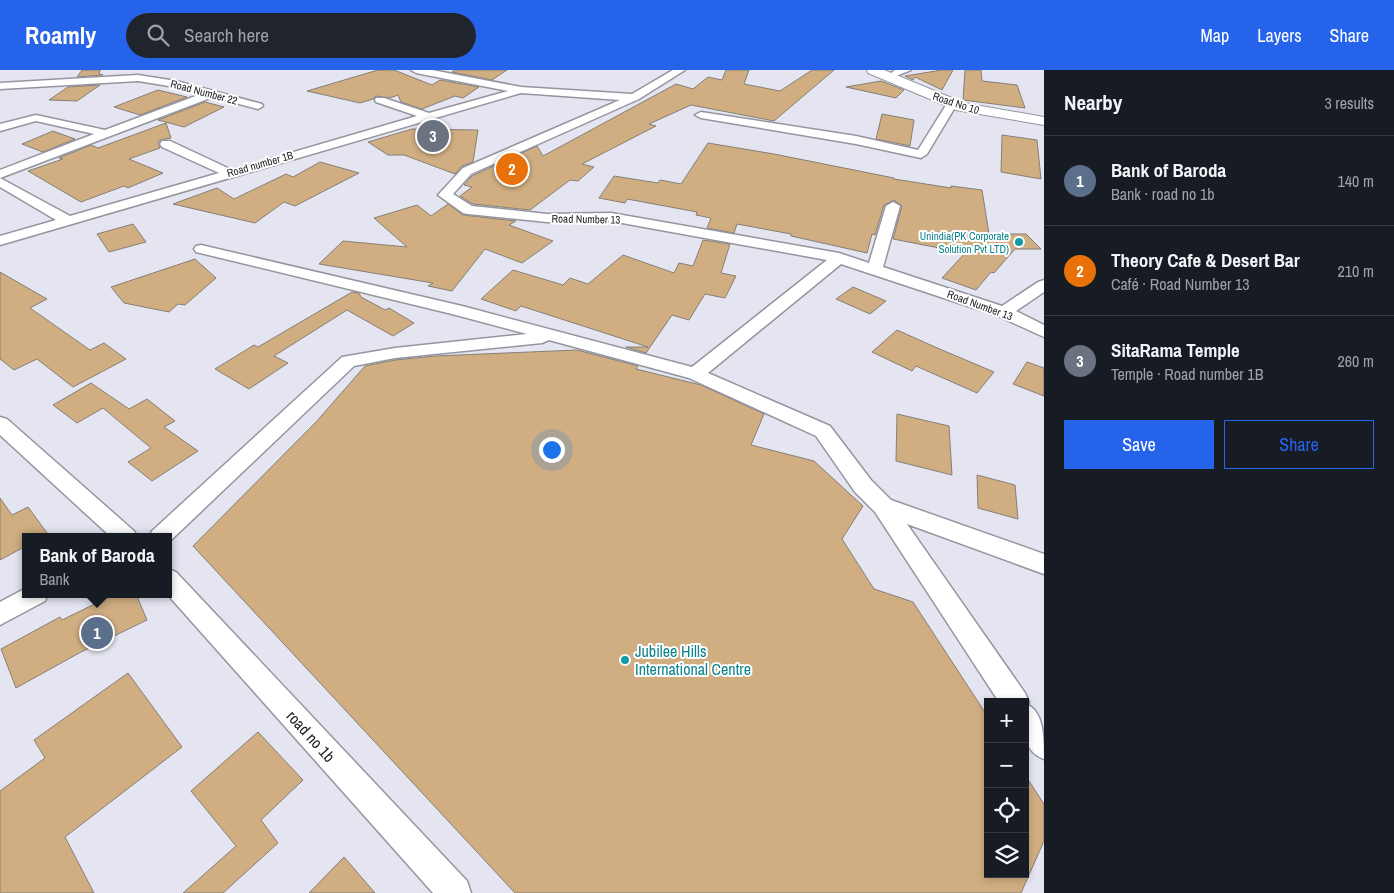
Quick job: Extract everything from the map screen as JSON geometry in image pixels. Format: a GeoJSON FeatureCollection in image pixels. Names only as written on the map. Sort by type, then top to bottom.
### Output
{"type":"FeatureCollection","features":[{"type":"Feature","properties":{"kind":"main road","name":"Road No 10"},"geometry":{"type":"LineString","coordinates":[[873,70],[952,104],[974,110],[1044,121]]}},
{"type":"Feature","properties":{"kind":"main road","name":"Road No 10"},"geometry":{"type":"LineString","coordinates":[[897,71],[967,103],[1044,116]]}},
{"type":"Feature","properties":{"kind":"street"},"geometry":{"type":"LineString","coordinates":[[416,70],[521,90],[635,97]]}},
{"type":"Feature","properties":{"kind":"street","name":"Road Number 13"},"geometry":{"type":"LineString","coordinates":[[680,70],[635,97],[467,171],[445,195],[468,210],[547,218],[611,218],[839,258],[1004,312],[1044,332]]}},
{"type":"Feature","properties":{"kind":"street"},"geometry":{"type":"LineString","coordinates":[[0,86],[46,72]]}},
{"type":"Feature","properties":{"kind":"street","name":"Road Number 22"},"geometry":{"type":"LineString","coordinates":[[0,86],[138,78],[176,84],[258,106]]}},
{"type":"Feature","properties":{"kind":"street","name":"Road number 1B"},"geometry":{"type":"LineString","coordinates":[[0,241],[66,220],[521,90]]}},
{"type":"Feature","properties":{"kind":"street"},"geometry":{"type":"LineString","coordinates":[[0,174],[211,94]]}},
{"type":"Feature","properties":{"kind":"street"},"geometry":{"type":"LineString","coordinates":[[380,100],[427,116]]}},
{"type":"Feature","properties":{"kind":"street"},"geometry":{"type":"LineString","coordinates":[[701,115],[856,140],[921,154],[952,104]]}},
{"type":"Feature","properties":{"kind":"street"},"geometry":{"type":"LineString","coordinates":[[0,128],[36,118],[107,134]]}},
{"type":"Feature","properties":{"kind":"street"},"geometry":{"type":"LineString","coordinates":[[166,144],[229,173]]}},
{"type":"Feature","properties":{"kind":"street"},"geometry":{"type":"LineString","coordinates":[[0,182],[66,220]]}},
{"type":"Feature","properties":{"kind":"street"},"geometry":{"type":"LineString","coordinates":[[875,270],[893,206]]}},
{"type":"Feature","properties":{"kind":"street"},"geometry":{"type":"LineString","coordinates":[[201,249],[456,310],[695,374],[823,431],[863,486],[883,506],[1012,698]]}},
{"type":"Feature","properties":{"kind":"street"},"geometry":{"type":"LineString","coordinates":[[695,374],[839,258]]}},
{"type":"Feature","properties":{"kind":"street"},"geometry":{"type":"LineString","coordinates":[[1004,312],[1044,285]]}},
{"type":"Feature","properties":{"kind":"street"},"geometry":{"type":"LineString","coordinates":[[164,533],[348,361],[395,353],[555,337]]}},
{"type":"Feature","properties":{"kind":"street"},"geometry":{"type":"LineString","coordinates":[[0,424],[122,533]]}},
{"type":"Feature","properties":{"kind":"street"},"geometry":{"type":"LineString","coordinates":[[883,506],[1044,564]]}},
{"type":"Feature","properties":{"kind":"street","name":"road no 1b"},"geometry":{"type":"LineString","coordinates":[[172,584],[455,893]]}},
{"type":"Feature","properties":{"kind":"street"},"geometry":{"type":"LineString","coordinates":[[0,614],[29,598]]}},
{"type":"Feature","properties":{"kind":"street"},"geometry":{"type":"LineString","coordinates":[[1029,724],[1044,745]]}},
{"type":"Feature","properties":{"kind":"building"},"geometry":{"type":"Polygon","coordinates":[[[82,70],[100,70],[99,74],[103,75],[77,77],[82,70]]]}},
{"type":"Feature","properties":{"kind":"building"},"geometry":{"type":"Polygon","coordinates":[[[378,70],[394,70],[432,85],[440,80],[479,87],[463,98],[455,96],[422,109],[401,102],[398,95],[390,98],[376,96],[373,99],[360,103],[307,91],[378,70]]]}},
{"type":"Feature","properties":{"kind":"building"},"geometry":{"type":"Polygon","coordinates":[[[455,70],[507,70],[492,80],[452,72],[455,70]]]}},
{"type":"Feature","properties":{"kind":"building"},"geometry":{"type":"Polygon","coordinates":[[[726,70],[749,70],[744,84],[780,91],[812,70],[834,70],[774,121],[691,105],[649,124],[656,126],[582,164],[594,167],[578,181],[570,180],[530,210],[473,204],[460,196],[472,187],[464,185],[472,176],[537,146],[543,156],[676,84],[693,89],[708,77],[722,80],[726,70]]]}},
{"type":"Feature","properties":{"kind":"building"},"geometry":{"type":"Polygon","coordinates":[[[953,70],[942,90],[915,77],[913,80],[905,76],[953,70]]]}},
{"type":"Feature","properties":{"kind":"building"},"geometry":{"type":"Polygon","coordinates":[[[965,70],[981,70],[982,81],[1017,85],[1025,108],[963,100],[965,70]]]}},
{"type":"Feature","properties":{"kind":"building"},"geometry":{"type":"Polygon","coordinates":[[[881,81],[904,90],[896,98],[846,87],[881,81]]]}},
{"type":"Feature","properties":{"kind":"building"},"geometry":{"type":"Polygon","coordinates":[[[100,85],[77,101],[49,100],[68,87],[100,85]]]}},
{"type":"Feature","properties":{"kind":"building"},"geometry":{"type":"Polygon","coordinates":[[[158,90],[187,97],[140,115],[114,107],[158,90]]]}},
{"type":"Feature","properties":{"kind":"building"},"geometry":{"type":"Polygon","coordinates":[[[205,102],[224,107],[184,127],[158,120],[205,102]]]}},
{"type":"Feature","properties":{"kind":"building"},"geometry":{"type":"Polygon","coordinates":[[[882,114],[914,120],[910,146],[876,139],[882,114]]]}},
{"type":"Feature","properties":{"kind":"building"},"geometry":{"type":"Polygon","coordinates":[[[166,123],[171,138],[160,140],[158,143],[160,148],[129,159],[163,173],[128,188],[124,186],[81,202],[28,171],[63,159],[59,158],[91,145],[98,148],[166,123]]]}},
{"type":"Feature","properties":{"kind":"building"},"geometry":{"type":"Polygon","coordinates":[[[412,129],[478,130],[473,162],[462,166],[455,174],[404,155],[388,155],[368,142],[412,129]]]}},
{"type":"Feature","properties":{"kind":"building"},"geometry":{"type":"Polygon","coordinates":[[[53,131],[75,139],[43,152],[22,144],[53,131]]]}},
{"type":"Feature","properties":{"kind":"building"},"geometry":{"type":"Polygon","coordinates":[[[1002,135],[1037,140],[1041,179],[1001,172],[1002,135]]]}},
{"type":"Feature","properties":{"kind":"building"},"geometry":{"type":"Polygon","coordinates":[[[708,143],[774,154],[894,179],[951,188],[951,186],[982,190],[989,234],[1026,234],[1041,249],[1015,249],[994,273],[991,272],[976,290],[942,278],[965,253],[893,239],[902,206],[894,200],[884,205],[875,235],[872,234],[867,253],[791,236],[791,234],[737,224],[734,233],[707,228],[711,218],[696,215],[697,212],[627,199],[625,203],[599,198],[614,176],[658,183],[660,180],[681,184],[708,143]]]}},
{"type":"Feature","properties":{"kind":"building"},"geometry":{"type":"Polygon","coordinates":[[[320,162],[359,173],[295,206],[284,202],[255,223],[173,204],[217,188],[234,199],[286,174],[293,177],[320,162]]]}},
{"type":"Feature","properties":{"kind":"building"},"geometry":{"type":"Polygon","coordinates":[[[448,204],[463,215],[516,221],[509,225],[553,241],[522,263],[485,249],[452,291],[428,286],[433,283],[319,264],[343,241],[407,247],[374,218],[417,205],[431,216],[448,204]]]}},
{"type":"Feature","properties":{"kind":"building"},"geometry":{"type":"Polygon","coordinates":[[[133,224],[146,242],[109,252],[97,234],[133,224]]]}},
{"type":"Feature","properties":{"kind":"building"},"geometry":{"type":"Polygon","coordinates":[[[703,240],[730,244],[721,273],[736,276],[725,298],[705,294],[689,320],[672,315],[646,353],[626,347],[648,347],[521,306],[516,311],[481,299],[513,270],[563,285],[570,278],[588,284],[623,255],[674,273],[679,263],[693,266],[703,240]]]}},
{"type":"Feature","properties":{"kind":"building"},"geometry":{"type":"Polygon","coordinates":[[[195,259],[216,278],[185,305],[178,304],[169,312],[124,303],[111,287],[195,259]]]}},
{"type":"Feature","properties":{"kind":"building"},"geometry":{"type":"Polygon","coordinates":[[[0,272],[47,299],[30,308],[90,350],[104,343],[126,359],[73,387],[37,359],[14,370],[0,359],[0,272]]]}},
{"type":"Feature","properties":{"kind":"building"},"geometry":{"type":"Polygon","coordinates":[[[853,287],[886,301],[870,314],[836,299],[853,287]]]}},
{"type":"Feature","properties":{"kind":"building"},"geometry":{"type":"Polygon","coordinates":[[[352,292],[359,293],[361,297],[385,310],[389,308],[414,323],[393,336],[347,310],[274,356],[288,363],[249,389],[215,369],[254,345],[258,347],[352,292]]]}},
{"type":"Feature","properties":{"kind":"building"},"geometry":{"type":"Polygon","coordinates":[[[897,330],[994,372],[977,393],[916,366],[912,371],[872,352],[897,330]]]}},
{"type":"Feature","properties":{"kind":"building","name":"Jubilee Hills International Centre"},"geometry":{"type":"Polygon","coordinates":[[[577,350],[638,366],[636,369],[701,385],[764,414],[751,445],[814,461],[863,506],[842,539],[874,589],[913,602],[984,711],[984,878],[1028,878],[1021,893],[515,893],[193,546],[316,422],[365,366],[395,360],[435,356],[577,350]]]}},
{"type":"Feature","properties":{"kind":"building"},"geometry":{"type":"Polygon","coordinates":[[[1027,362],[1044,368],[1044,396],[1013,384],[1027,362]]]}},
{"type":"Feature","properties":{"kind":"building"},"geometry":{"type":"Polygon","coordinates":[[[91,383],[129,409],[147,399],[175,421],[164,427],[198,451],[152,481],[128,462],[151,448],[103,408],[77,423],[53,405],[91,383]]]}},
{"type":"Feature","properties":{"kind":"building"},"geometry":{"type":"Polygon","coordinates":[[[897,414],[949,426],[952,475],[896,461],[897,414]]]}},
{"type":"Feature","properties":{"kind":"building"},"geometry":{"type":"Polygon","coordinates":[[[977,475],[1015,485],[1018,519],[978,508],[977,475]]]}},
{"type":"Feature","properties":{"kind":"building"},"geometry":{"type":"Polygon","coordinates":[[[0,498],[12,515],[28,507],[47,533],[22,533],[22,548],[0,560],[0,498]]]}},
{"type":"Feature","properties":{"kind":"building"},"geometry":{"type":"Polygon","coordinates":[[[107,598],[138,598],[147,620],[81,652],[16,688],[1,649],[60,617],[62,620],[107,598]]]}},
{"type":"Feature","properties":{"kind":"building"},"geometry":{"type":"Polygon","coordinates":[[[128,673],[182,747],[65,837],[94,893],[0,893],[0,791],[45,758],[34,740],[128,673]]]}},
{"type":"Feature","properties":{"kind":"building"},"geometry":{"type":"Polygon","coordinates":[[[258,732],[303,780],[261,820],[278,843],[223,893],[183,893],[236,846],[191,791],[258,732]]]}},
{"type":"Feature","properties":{"kind":"building","name":"Jubilee Hills International Centre"},"geometry":{"type":"Polygon","coordinates":[[[1029,781],[1044,804],[1044,841],[1029,875],[1029,781]]]}},
{"type":"Feature","properties":{"kind":"building"},"geometry":{"type":"Polygon","coordinates":[[[344,857],[375,893],[309,893],[344,857]]]}},
{"type":"Feature","properties":{"kind":"place","name":"SitaRama Temple"},"geometry":{"type":"Point","coordinates":[433,136]}},
{"type":"Feature","properties":{"kind":"place","name":"Theory Cafe & Desert Bar"},"geometry":{"type":"Point","coordinates":[512,169]}},
{"type":"Feature","properties":{"kind":"place","name":"Unindia(PK Corporate Solution Pvt LTD)"},"geometry":{"type":"Point","coordinates":[1019,242]}},
{"type":"Feature","properties":{"kind":"place","name":"Bank of Baroda"},"geometry":{"type":"Point","coordinates":[97,633]}},
{"type":"Feature","properties":{"kind":"place","name":"Jubilee Hills International Centre"},"geometry":{"type":"Point","coordinates":[625,660]}}]}
